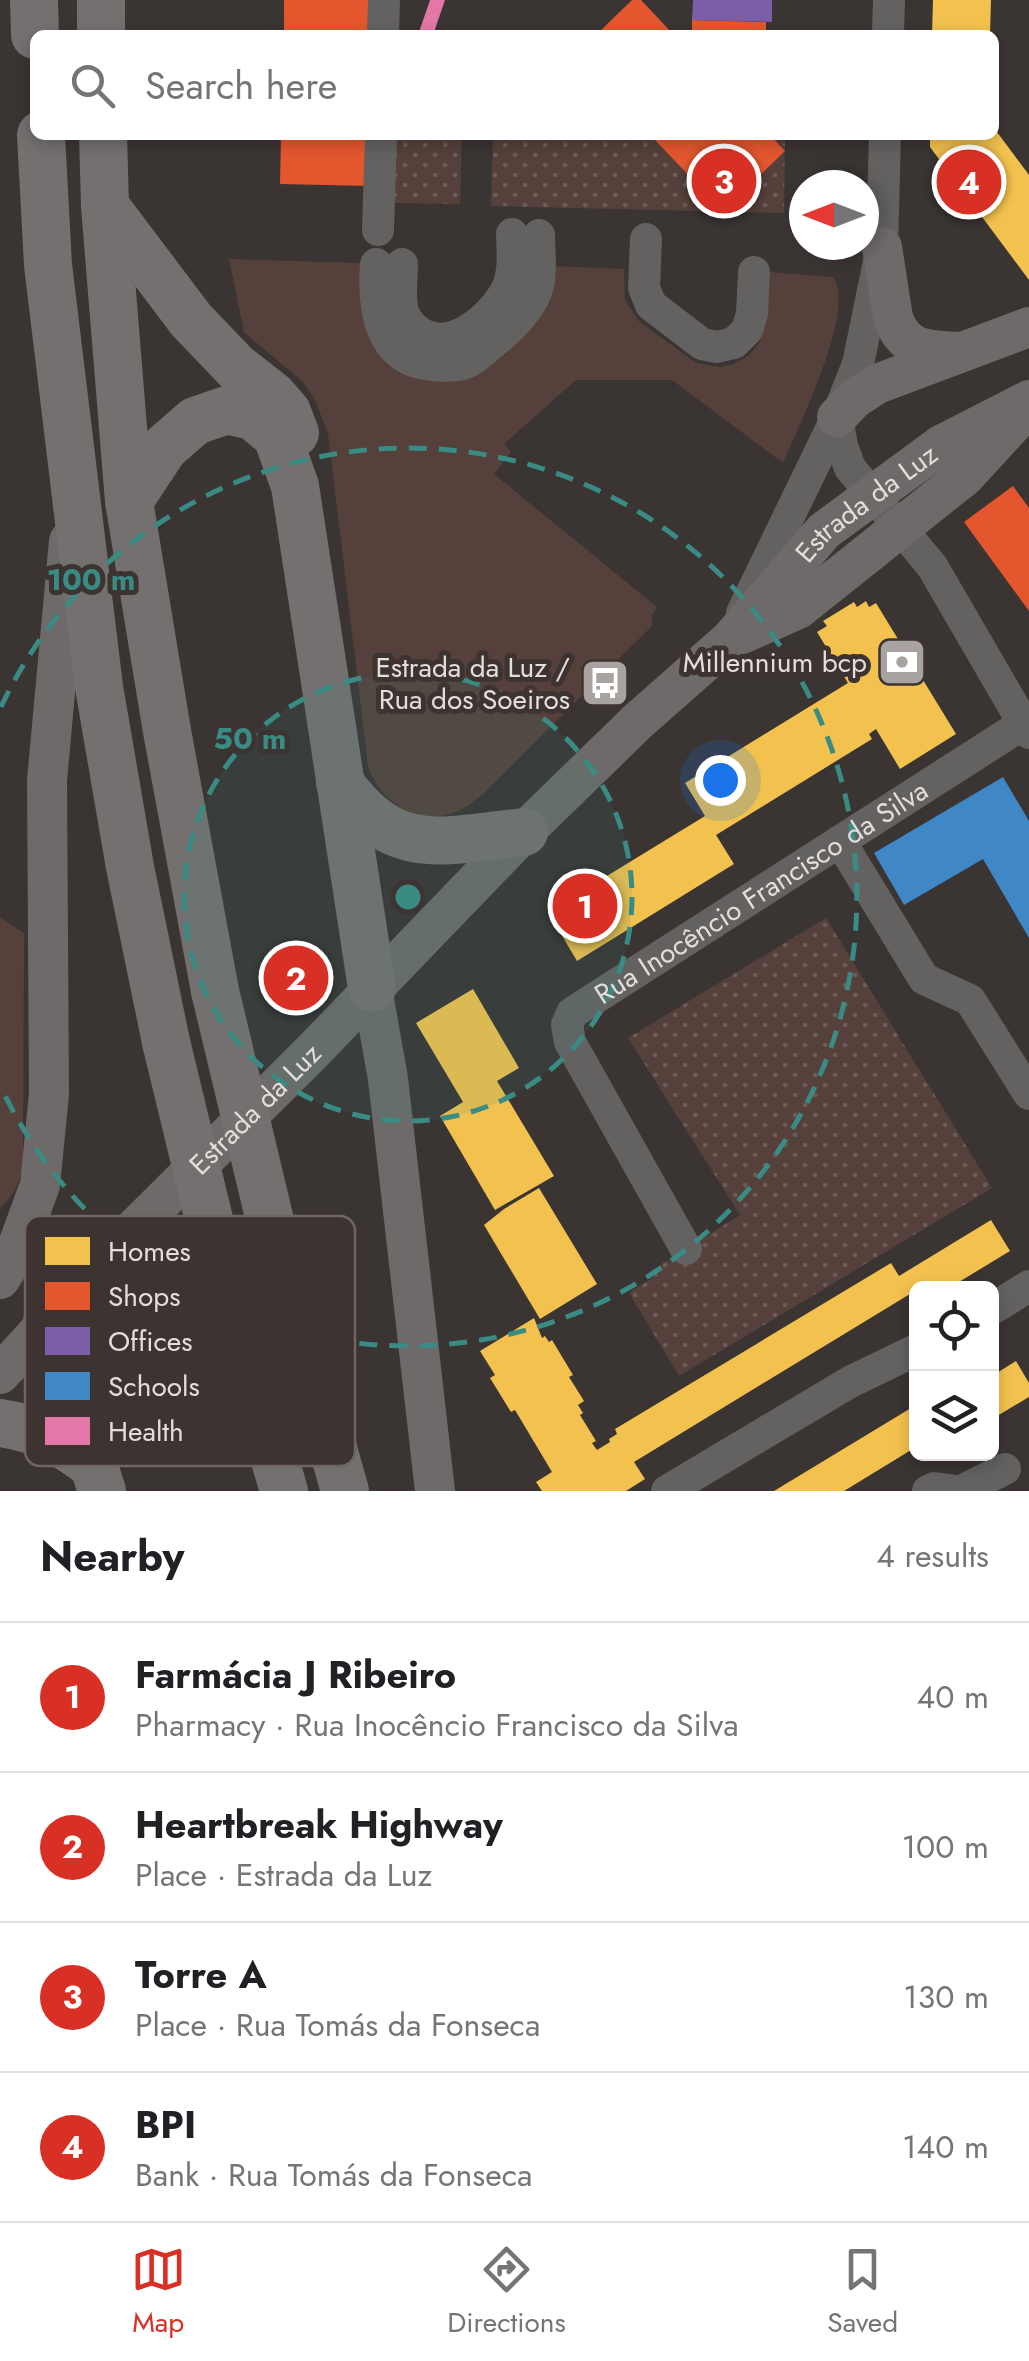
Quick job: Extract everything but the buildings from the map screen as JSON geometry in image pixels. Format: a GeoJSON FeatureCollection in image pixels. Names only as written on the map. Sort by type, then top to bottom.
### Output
{"type":"FeatureCollection","features":[{"type":"Feature","properties":{"kind":"highway"},"geometry":{"type":"LineString","coordinates":[[34,0],[36,30]]}},
{"type":"Feature","properties":{"kind":"highway"},"geometry":{"type":"LineString","coordinates":[[101,0],[101,30]]}},
{"type":"Feature","properties":{"kind":"highway"},"geometry":{"type":"LineString","coordinates":[[41,140],[48,265],[100,687],[130,867],[166,1042],[208,1216]]}},
{"type":"Feature","properties":{"kind":"highway"},"geometry":{"type":"LineString","coordinates":[[104,140],[105,206],[129,501],[216,991],[269,1216]]}},
{"type":"Feature","properties":{"kind":"highway"},"geometry":{"type":"LineString","coordinates":[[105,206],[191,320],[287,412],[299,446],[295,486]]}},
{"type":"Feature","properties":{"kind":"highway"},"geometry":{"type":"LineString","coordinates":[[129,501],[164,448],[195,421],[228,410],[253,416],[277,436],[295,486],[372,988]]}},
{"type":"Feature","properties":{"kind":"highway"},"geometry":{"type":"LineString","coordinates":[[340,783],[374,822],[401,837],[450,840],[524,832]]}},
{"type":"Feature","properties":{"kind":"highway"},"geometry":{"type":"LineString","coordinates":[[0,1423],[25,1426]]}},
{"type":"Feature","properties":{"kind":"highway"},"geometry":{"type":"LineString","coordinates":[[277,1466],[284,1491]]}},
{"type":"Feature","properties":{"kind":"highway"},"geometry":{"type":"LineString","coordinates":[[338,1466],[345,1491]]}},
{"type":"Feature","properties":{"kind":"main road"},"geometry":{"type":"LineString","coordinates":[[882,247],[898,330],[906,340],[925,350],[963,352]]}},
{"type":"Feature","properties":{"kind":"main road"},"geometry":{"type":"LineString","coordinates":[[837,418],[854,399],[878,384],[1029,327]]}},
{"type":"Feature","properties":{"kind":"main road","name":"Estrada da Luz"},"geometry":{"type":"LineString","coordinates":[[147,1216],[524,832],[638,721],[730,640],[824,531],[941,445],[1029,403]]}},
{"type":"Feature","properties":{"kind":"main road","name":"Estrada da Luz"},"geometry":{"type":"LineString","coordinates":[[730,640],[798,609],[965,476],[1029,403]]}},
{"type":"Feature","properties":{"kind":"main road"},"geometry":{"type":"LineString","coordinates":[[29,1216],[40,1185],[49,1094],[46,780],[75,482]]}},
{"type":"Feature","properties":{"kind":"main road"},"geometry":{"type":"LineString","coordinates":[[372,988],[388,1079],[435,1491]]}},
{"type":"Feature","properties":{"kind":"main road"},"geometry":{"type":"LineString","coordinates":[[0,1279],[25,1226]]}},
{"type":"Feature","properties":{"kind":"main road","name":"Estrada da Luz"},"geometry":{"type":"LineString","coordinates":[[0,1374],[25,1346]]}},
{"type":"Feature","properties":{"kind":"street"},"geometry":{"type":"LineString","coordinates":[[383,30],[384,0]]}},
{"type":"Feature","properties":{"kind":"street"},"geometry":{"type":"LineString","coordinates":[[888,30],[889,0]]}},
{"type":"Feature","properties":{"kind":"street"},"geometry":{"type":"LineString","coordinates":[[378,230],[381,140]]}},
{"type":"Feature","properties":{"kind":"street"},"geometry":{"type":"LineString","coordinates":[[730,640],[837,418],[858,364],[882,247],[885,140]]}},
{"type":"Feature","properties":{"kind":"street"},"geometry":{"type":"LineString","coordinates":[[389,264],[408,322],[427,336],[438,340],[451,338],[464,333],[504,294],[526,235]]}},
{"type":"Feature","properties":{"kind":"street"},"geometry":{"type":"LineString","coordinates":[[646,239],[644,288],[651,305],[702,344],[717,347],[734,343],[747,330],[752,314],[754,272]]}},
{"type":"Feature","properties":{"kind":"street"},"geometry":{"type":"LineString","coordinates":[[837,418],[850,468],[932,566],[1026,728]]}},
{"type":"Feature","properties":{"kind":"street","name":"Rua Inocêncio Francisco da Silva"},"geometry":{"type":"LineString","coordinates":[[686,1249],[570,1042],[568,1020],[575,1010],[840,841],[1026,728]]}},
{"type":"Feature","properties":{"kind":"street"},"geometry":{"type":"LineString","coordinates":[[840,841],[924,980],[970,1000],[1029,1094]]}},
{"type":"Feature","properties":{"kind":"street"},"geometry":{"type":"LineString","coordinates":[[999,1305],[1029,1286]]}},
{"type":"Feature","properties":{"kind":"street"},"geometry":{"type":"LineString","coordinates":[[667,1491],[850,1382],[909,1353]]}},
{"type":"Feature","properties":{"kind":"street"},"geometry":{"type":"LineString","coordinates":[[928,1491],[959,1491],[1004,1469]]}},
{"type":"Feature","properties":{"kind":"shaded area"},"geometry":{"type":"Polygon","coordinates":[[[391,140],[462,140],[460,204],[390,203],[391,140]]]}},
{"type":"Feature","properties":{"kind":"shaded area"},"geometry":{"type":"Polygon","coordinates":[[[493,140],[655,140],[723,211],[784,151],[774,140],[785,140],[784,213],[491,206],[493,140]]]}},
{"type":"Feature","properties":{"kind":"shaded area"},"geometry":{"type":"Polygon","coordinates":[[[229,259],[362,263],[392,362],[551,266],[624,269],[625,300],[639,321],[696,363],[719,367],[748,356],[759,343],[767,318],[768,272],[833,277],[838,292],[837,314],[823,368],[783,463],[672,380],[576,380],[504,444],[511,452],[494,474],[657,607],[652,626],[483,794],[454,813],[422,815],[389,798],[368,766],[328,433],[303,382],[244,332],[229,259]]]}},
{"type":"Feature","properties":{"kind":"shaded area"},"geometry":{"type":"Polygon","coordinates":[[[0,917],[24,933],[23,1164],[16,1188],[0,1208],[0,917]]]}},
{"type":"Feature","properties":{"kind":"shaded area"},"geometry":{"type":"Polygon","coordinates":[[[826,918],[992,1188],[679,1376],[629,1293],[655,1276],[652,1270],[740,1215],[628,1038],[826,918]]]}},
{"type":"Feature","properties":{"kind":"place","name":"Torre A"},"geometry":{"type":"Point","coordinates":[724,181]}},
{"type":"Feature","properties":{"kind":"place","name":"BPI"},"geometry":{"type":"Point","coordinates":[969,182]}},
{"type":"Feature","properties":{"kind":"place","name":"Millennium bcp"},"geometry":{"type":"Point","coordinates":[902,662]}},
{"type":"Feature","properties":{"kind":"place","name":"Estrada da Luz / Rua dos Soeiros"},"geometry":{"type":"Point","coordinates":[605,683]}},
{"type":"Feature","properties":{"kind":"place","name":"Farmácia J Ribeiro"},"geometry":{"type":"Point","coordinates":[585,906]}},
{"type":"Feature","properties":{"kind":"place","name":"Heartbreak Highway"},"geometry":{"type":"Point","coordinates":[296,978]}}]}
